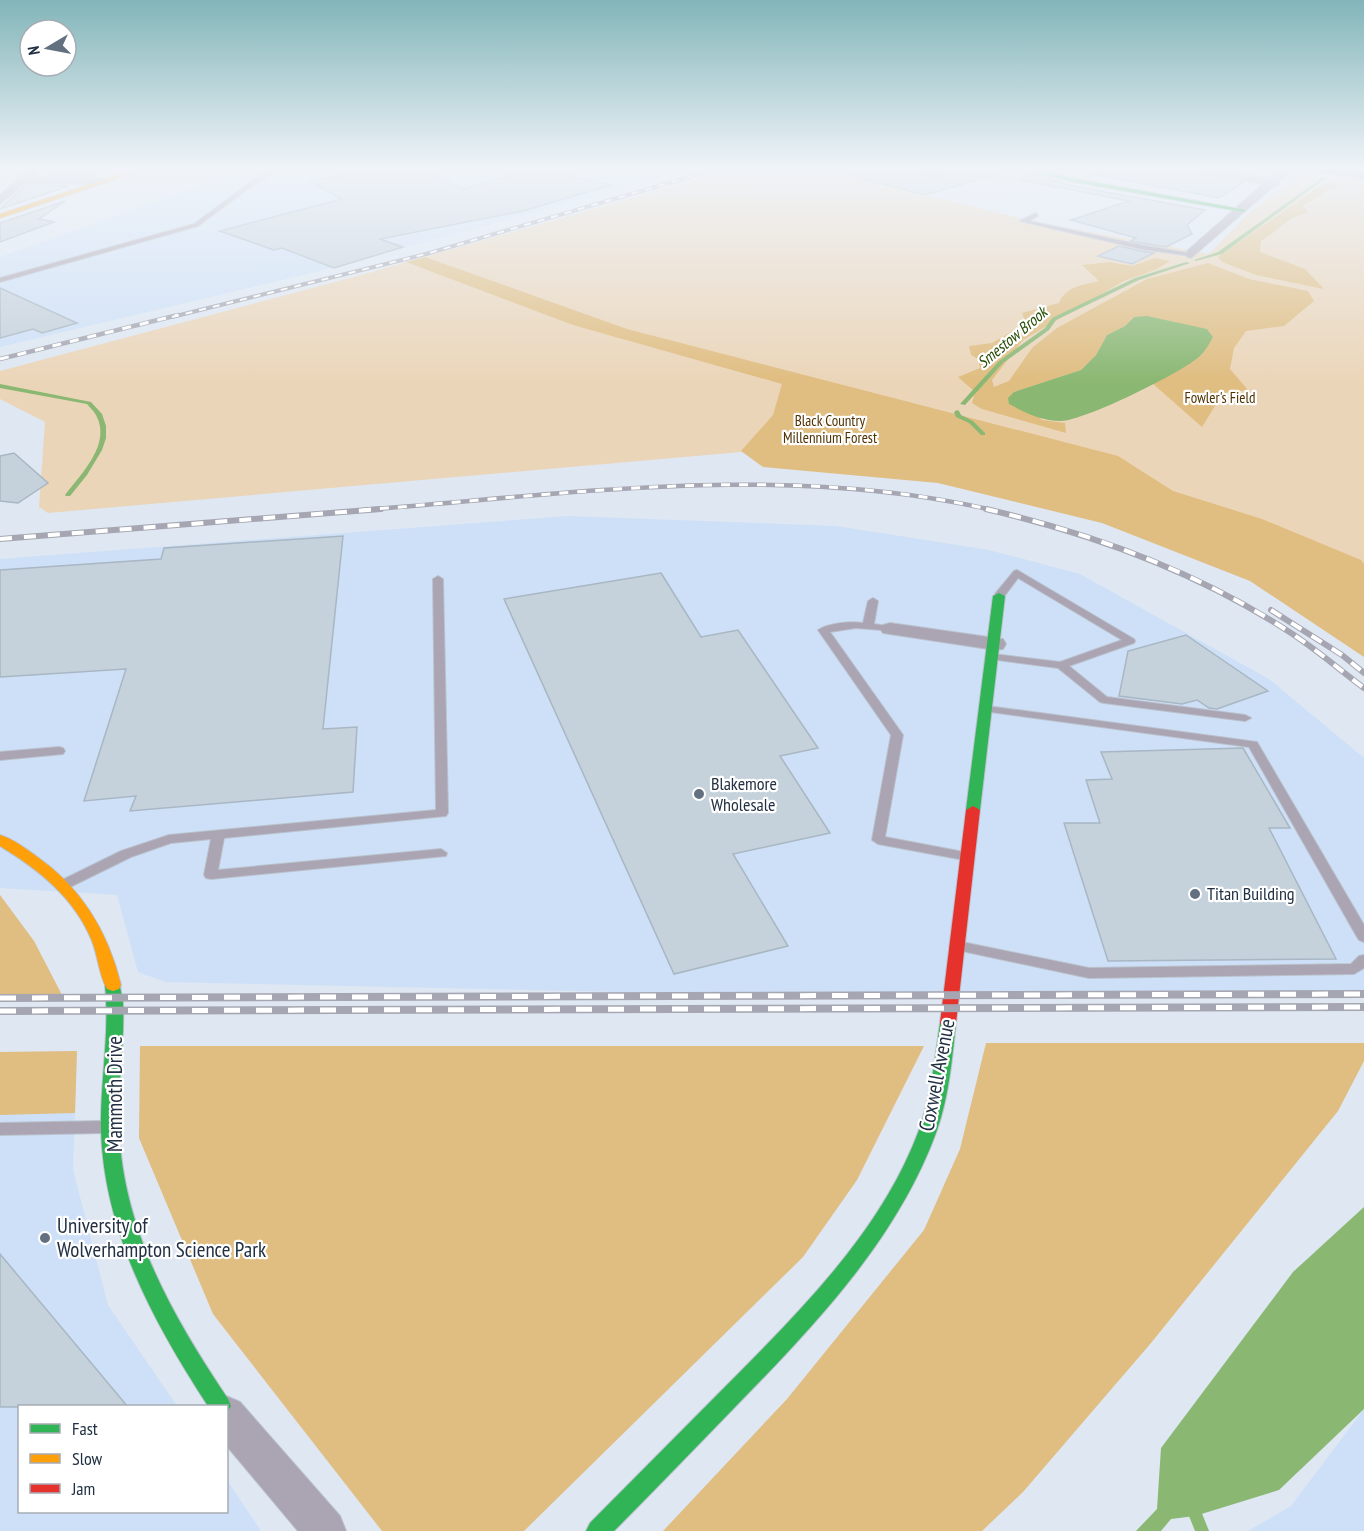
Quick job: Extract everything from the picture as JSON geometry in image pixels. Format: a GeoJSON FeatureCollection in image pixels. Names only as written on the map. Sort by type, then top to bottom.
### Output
{"type":"FeatureCollection","features":[{"type":"Feature","properties":{"kind":"street"},"geometry":{"type":"LineString","coordinates":[[1191,254],[1208,239]]}},
{"type":"Feature","properties":{"kind":"street","name":"Coxwell Avenue"},"geometry":{"type":"LineString","coordinates":[[598,1531],[794,1333],[855,1260],[893,1204],[923,1144],[933,1113],[945,1046],[999,596]]}},
{"type":"Feature","properties":{"kind":"street"},"geometry":{"type":"LineString","coordinates":[[890,629],[994,650]]}},
{"type":"Feature","properties":{"kind":"street","name":"Mammoth Drive"},"geometry":{"type":"LineString","coordinates":[[0,840],[20,850],[76,896],[97,929],[111,969],[116,1007],[110,1127],[120,1204],[137,1261],[168,1327],[219,1405]]}},
{"type":"Feature","properties":{"kind":"street"},"geometry":{"type":"LineString","coordinates":[[228,1417],[325,1531]]}},
{"type":"Feature","properties":{"kind":"lane"},"geometry":{"type":"LineString","coordinates":[[1,280],[145,239]]}},
{"type":"Feature","properties":{"kind":"lane"},"geometry":{"type":"LineString","coordinates":[[1106,239],[1191,254]]}},
{"type":"Feature","properties":{"kind":"lane"},"geometry":{"type":"LineString","coordinates":[[999,596],[1017,573],[1130,641],[1061,664]]}},
{"type":"Feature","properties":{"kind":"lane"},"geometry":{"type":"LineString","coordinates":[[63,885],[96,867],[147,845],[169,839],[442,813],[438,579]]}},
{"type":"Feature","properties":{"kind":"lane"},"geometry":{"type":"LineString","coordinates":[[868,626],[873,601]]}},
{"type":"Feature","properties":{"kind":"lane"},"geometry":{"type":"LineString","coordinates":[[890,629],[856,625],[823,630],[897,735],[878,840],[968,857]]}},
{"type":"Feature","properties":{"kind":"lane"},"geometry":{"type":"LineString","coordinates":[[994,650],[1061,664],[1104,700],[1245,718]]}},
{"type":"Feature","properties":{"kind":"lane"},"geometry":{"type":"LineString","coordinates":[[987,709],[1253,744],[1364,938]]}},
{"type":"Feature","properties":{"kind":"lane"},"geometry":{"type":"LineString","coordinates":[[0,756],[59,751]]}},
{"type":"Feature","properties":{"kind":"lane"},"geometry":{"type":"LineString","coordinates":[[218,833],[211,875],[441,853]]}},
{"type":"Feature","properties":{"kind":"lane"},"geometry":{"type":"LineString","coordinates":[[958,946],[1089,973],[1354,969],[1364,960]]}},
{"type":"Feature","properties":{"kind":"lane"},"geometry":{"type":"LineString","coordinates":[[0,1129],[110,1127]]}},
{"type":"Feature","properties":{"kind":"shaded area"},"geometry":{"type":"Polygon","coordinates":[[[50,239],[435,239],[316,272],[0,347],[0,257],[50,239]]]}},
{"type":"Feature","properties":{"kind":"shaded area"},"geometry":{"type":"Polygon","coordinates":[[[1147,316],[1207,329],[1213,337],[1200,356],[1174,373],[1111,405],[1073,419],[1047,420],[1009,404],[1008,398],[1014,392],[1081,370],[1096,355],[1107,335],[1125,326],[1134,317],[1147,316]]]}},
{"type":"Feature","properties":{"kind":"shaded area"},"geometry":{"type":"Polygon","coordinates":[[[568,516],[836,526],[989,550],[1080,574],[1269,679],[1364,758],[1364,992],[619,992],[166,982],[138,972],[117,895],[0,888],[0,559],[568,516]]]}},
{"type":"Feature","properties":{"kind":"shaded area","name":"University of Wolverhampton Science Park"},"geometry":{"type":"Polygon","coordinates":[[[77,1051],[73,1170],[108,1305],[176,1405],[18,1405],[18,1513],[228,1513],[228,1482],[261,1531],[0,1531],[0,1053],[77,1051]]]}},
{"type":"Feature","properties":{"kind":"shaded area"},"geometry":{"type":"Polygon","coordinates":[[[1364,1207],[1364,1409],[1279,1490],[1195,1516],[1171,1519],[1161,1531],[1136,1531],[1157,1509],[1161,1448],[1293,1272],[1364,1207]]]}},
{"type":"Feature","properties":{"kind":"shaded area"},"geometry":{"type":"Polygon","coordinates":[[[1364,1409],[1364,1531],[1248,1531],[1291,1506],[1364,1409]]]}},
{"type":"Feature","properties":{"kind":"green space","name":"Fowler's Field"},"geometry":{"type":"Polygon","coordinates":[[[486,239],[1131,239],[1209,254],[1223,239],[1364,239],[1364,638],[1247,561],[820,445],[48,513],[39,507],[45,422],[0,399],[0,371],[486,239]]]}},
{"type":"Feature","properties":{"kind":"green space"},"geometry":{"type":"Polygon","coordinates":[[[1243,239],[1263,239],[1260,252],[1305,269],[1324,289],[1256,275],[1222,262],[1218,257],[1243,239]]]}},
{"type":"Feature","properties":{"kind":"green space","name":"Black Country Millennium Forest"},"geometry":{"type":"Polygon","coordinates":[[[425,257],[627,329],[1118,456],[1173,491],[1262,519],[1361,560],[1364,564],[1364,657],[1250,581],[1102,523],[938,483],[763,467],[741,451],[773,415],[782,384],[573,325],[406,262],[425,257]]]}},
{"type":"Feature","properties":{"kind":"green space"},"geometry":{"type":"Polygon","coordinates":[[[1155,258],[1170,261],[1155,270],[1124,281],[1023,340],[992,380],[994,387],[1009,381],[1032,348],[1057,328],[1147,279],[1208,263],[1249,279],[1308,291],[1314,301],[1284,326],[1246,331],[1234,348],[1230,369],[1248,390],[1223,393],[1202,427],[1152,383],[1200,356],[1213,337],[1207,329],[1134,317],[1125,326],[1107,335],[1096,355],[1081,370],[1014,392],[1042,420],[1065,423],[1066,433],[982,409],[972,403],[975,392],[958,377],[980,368],[978,359],[971,355],[969,346],[992,343],[1026,323],[1022,313],[1059,303],[1062,297],[1071,290],[1099,281],[1082,265],[1110,262],[1132,266],[1155,258]]]}},
{"type":"Feature","properties":{"kind":"green space"},"geometry":{"type":"Polygon","coordinates":[[[0,895],[34,941],[62,995],[0,995],[0,895]]]}},
{"type":"Feature","properties":{"kind":"green space"},"geometry":{"type":"Polygon","coordinates":[[[986,1043],[1364,1043],[1364,1061],[1338,1111],[1151,1343],[1023,1492],[982,1531],[663,1531],[787,1399],[924,1230],[960,1149],[986,1043]]]}},
{"type":"Feature","properties":{"kind":"green space"},"geometry":{"type":"Polygon","coordinates":[[[140,1046],[924,1046],[857,1180],[803,1257],[524,1531],[382,1531],[213,1314],[139,1138],[140,1046]]]}},
{"type":"Feature","properties":{"kind":"green space"},"geometry":{"type":"Polygon","coordinates":[[[77,1051],[75,1113],[0,1115],[0,1052],[77,1051]]]}},
{"type":"Feature","properties":{"kind":"building"},"geometry":{"type":"Polygon","coordinates":[[[244,239],[381,239],[403,247],[334,268],[282,248],[274,250],[244,239]]]}},
{"type":"Feature","properties":{"kind":"building"},"geometry":{"type":"Polygon","coordinates":[[[1134,239],[1181,239],[1166,247],[1131,241],[1134,239]]]}},
{"type":"Feature","properties":{"kind":"building"},"geometry":{"type":"Polygon","coordinates":[[[1119,246],[1154,253],[1132,264],[1098,256],[1119,246]]]}},
{"type":"Feature","properties":{"kind":"building"},"geometry":{"type":"Polygon","coordinates":[[[0,288],[77,323],[42,333],[33,329],[0,338],[0,288]]]}},
{"type":"Feature","properties":{"kind":"building"},"geometry":{"type":"Polygon","coordinates":[[[14,453],[48,483],[18,503],[0,501],[0,456],[14,453]]]}},
{"type":"Feature","properties":{"kind":"building"},"geometry":{"type":"Polygon","coordinates":[[[343,536],[323,729],[357,727],[353,792],[130,811],[136,796],[84,801],[126,669],[0,677],[0,570],[161,559],[164,548],[343,536]]]}},
{"type":"Feature","properties":{"kind":"building","name":"Blakemore Wholesale"},"geometry":{"type":"Polygon","coordinates":[[[661,573],[701,637],[738,630],[818,748],[780,756],[830,833],[733,854],[788,946],[674,974],[504,599],[661,573]]]}},
{"type":"Feature","properties":{"kind":"building"},"geometry":{"type":"Polygon","coordinates":[[[1186,635],[1268,691],[1217,709],[1209,708],[1197,700],[1182,704],[1119,696],[1128,651],[1186,635]]]}},
{"type":"Feature","properties":{"kind":"building","name":"Titan Building"},"geometry":{"type":"Polygon","coordinates":[[[1243,748],[1290,828],[1269,828],[1336,959],[1108,961],[1064,823],[1100,823],[1086,780],[1112,779],[1101,752],[1243,748]]]}},
{"type":"Feature","properties":{"kind":"building"},"geometry":{"type":"Polygon","coordinates":[[[0,1254],[126,1405],[0,1407],[0,1254]]]}},
{"type":"Feature","properties":{"kind":"waterway","name":"Smestow Brook"},"geometry":{"type":"LineString","coordinates":[[1196,260],[1220,253],[1239,239]]}},
{"type":"Feature","properties":{"kind":"waterway","name":"Smestow Brook"},"geometry":{"type":"LineString","coordinates":[[963,404],[1001,362],[1047,329],[1054,319],[1137,279],[1188,263]]}},
{"type":"Feature","properties":{"kind":"waterway"},"geometry":{"type":"LineString","coordinates":[[0,386],[89,403],[99,414],[103,426],[100,450],[68,495]]}},
{"type":"Feature","properties":{"kind":"waterway","name":"Smestow Brook"},"geometry":{"type":"LineString","coordinates":[[957,412],[958,416],[971,422],[983,434]]}},
{"type":"Feature","properties":{"kind":"waterway"},"geometry":{"type":"LineString","coordinates":[[1192,1506],[1202,1531]]}},
{"type":"Feature","properties":{"kind":"railway"},"geometry":{"type":"LineString","coordinates":[[172,317],[476,239]]}},
{"type":"Feature","properties":{"kind":"railway"},"geometry":{"type":"LineString","coordinates":[[0,359],[178,315]]}},
{"type":"Feature","properties":{"kind":"railway"},"geometry":{"type":"LineString","coordinates":[[362,510],[599,490],[757,485],[835,488],[914,496],[992,510]]}},
{"type":"Feature","properties":{"kind":"railway"},"geometry":{"type":"LineString","coordinates":[[0,539],[381,509]]}},
{"type":"Feature","properties":{"kind":"railway"},"geometry":{"type":"LineString","coordinates":[[986,509],[1105,543],[1219,591],[1291,633],[1364,688]]}},
{"type":"Feature","properties":{"kind":"railway"},"geometry":{"type":"LineString","coordinates":[[1271,610],[1342,655],[1364,673]]}},
{"type":"Feature","properties":{"kind":"railway"},"geometry":{"type":"LineString","coordinates":[[0,998],[1364,994]]}},
{"type":"Feature","properties":{"kind":"railway"},"geometry":{"type":"LineString","coordinates":[[0,1011],[1364,1007]]}},
{"type":"Feature","properties":{"kind":"traffic: fast"},"geometry":{"type":"LineString","coordinates":[[973,810],[999,596]]}},
{"type":"Feature","properties":{"kind":"traffic: fast"},"geometry":{"type":"LineString","coordinates":[[113,985],[115,1039],[110,1131],[113,1169],[121,1206],[131,1242],[161,1309],[219,1405]]}},
{"type":"Feature","properties":{"kind":"traffic: fast"},"geometry":{"type":"LineString","coordinates":[[598,1531],[809,1315],[861,1250],[905,1181],[923,1143],[940,1084],[948,1023]]}},
{"type":"Feature","properties":{"kind":"traffic: slow"},"geometry":{"type":"LineString","coordinates":[[0,840],[42,867],[74,899],[88,918],[98,938],[113,985]]}},
{"type":"Feature","properties":{"kind":"traffic: jam"},"geometry":{"type":"LineString","coordinates":[[948,1023],[973,810]]}},
{"type":"Feature","properties":{"kind":"place","name":"Blakemore Wholesale"},"geometry":{"type":"Point","coordinates":[699,794]}},
{"type":"Feature","properties":{"kind":"place","name":"Titan Building"},"geometry":{"type":"Point","coordinates":[1195,894]}},
{"type":"Feature","properties":{"kind":"place","name":"University of Wolverhampton Science Park"},"geometry":{"type":"Point","coordinates":[45,1238]}}]}
